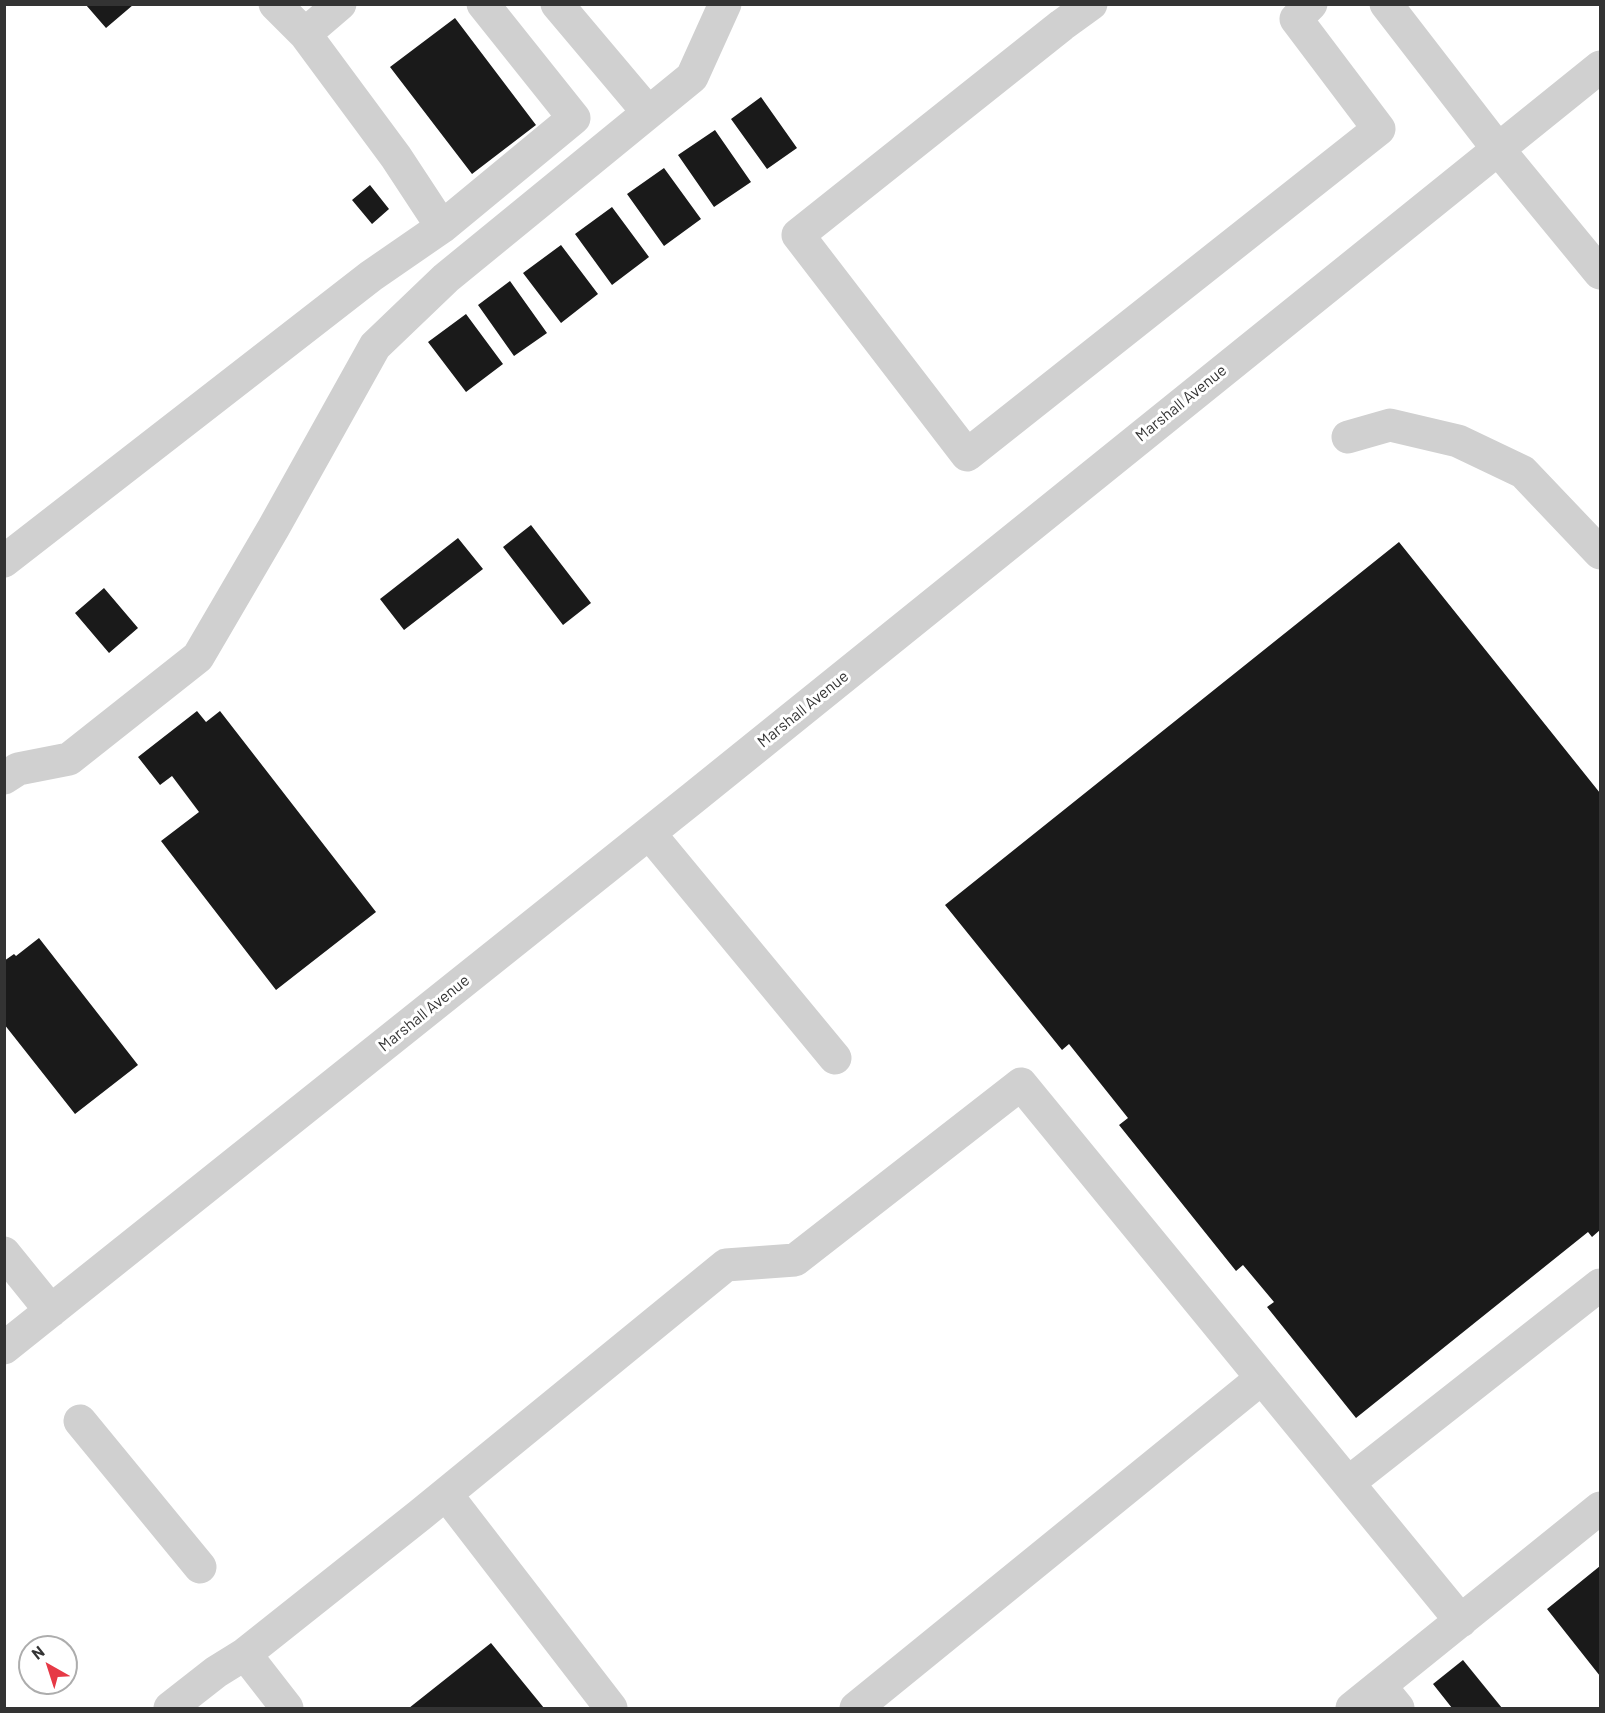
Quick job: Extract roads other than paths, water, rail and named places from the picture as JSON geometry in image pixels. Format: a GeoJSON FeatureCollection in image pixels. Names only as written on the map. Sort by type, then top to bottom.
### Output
{"type":"FeatureCollection","features":[{"type":"Feature","properties":{"kind":"street"},"geometry":{"type":"LineString","coordinates":[[275,4],[305,34],[396,156],[442,227]]}},
{"type":"Feature","properties":{"kind":"street"},"geometry":{"type":"LineString","coordinates":[[305,34],[340,4]]}},
{"type":"Feature","properties":{"kind":"street"},"geometry":{"type":"LineString","coordinates":[[4,561],[362,283],[442,227],[574,118],[483,4]]}},
{"type":"Feature","properties":{"kind":"street"},"geometry":{"type":"LineString","coordinates":[[557,4],[648,112]]}},
{"type":"Feature","properties":{"kind":"street"},"geometry":{"type":"LineString","coordinates":[[4,778],[18,769],[69,759],[198,657],[375,346],[446,279],[692,77],[725,4]]}},
{"type":"Feature","properties":{"kind":"street"},"geometry":{"type":"LineString","coordinates":[[1091,4],[798,235],[967,455],[1379,129],[1296,19],[1311,4]]}},
{"type":"Feature","properties":{"kind":"street"},"geometry":{"type":"LineString","coordinates":[[1386,4],[1498,149],[1600,273]]}},
{"type":"Feature","properties":{"kind":"street","name":"Marshall Avenue"},"geometry":{"type":"LineString","coordinates":[[4,1348],[649,833],[1600,67]]}},
{"type":"Feature","properties":{"kind":"street"},"geometry":{"type":"LineString","coordinates":[[1348,437],[1390,425],[1458,441],[1523,472],[1600,553]]}},
{"type":"Feature","properties":{"kind":"street"},"geometry":{"type":"LineString","coordinates":[[649,833],[835,1058]]}},
{"type":"Feature","properties":{"kind":"street"},"geometry":{"type":"LineString","coordinates":[[170,1708],[216,1672],[245,1654],[446,1494],[726,1265],[795,1260],[1021,1084],[1461,1621]]}},
{"type":"Feature","properties":{"kind":"street"},"geometry":{"type":"LineString","coordinates":[[4,1253],[51,1311]]}},
{"type":"Feature","properties":{"kind":"street"},"geometry":{"type":"LineString","coordinates":[[1348,1483],[1600,1285]]}},
{"type":"Feature","properties":{"kind":"street"},"geometry":{"type":"LineString","coordinates":[[856,1708],[1262,1378]]}},
{"type":"Feature","properties":{"kind":"street"},"geometry":{"type":"LineString","coordinates":[[80,1421],[200,1567]]}},
{"type":"Feature","properties":{"kind":"street"},"geometry":{"type":"LineString","coordinates":[[446,1494],[611,1708]]}},
{"type":"Feature","properties":{"kind":"street"},"geometry":{"type":"LineString","coordinates":[[1352,1708],[1389,1697],[1461,1621],[1600,1508]]}},
{"type":"Feature","properties":{"kind":"street"},"geometry":{"type":"LineString","coordinates":[[245,1654],[287,1708]]}}]}
